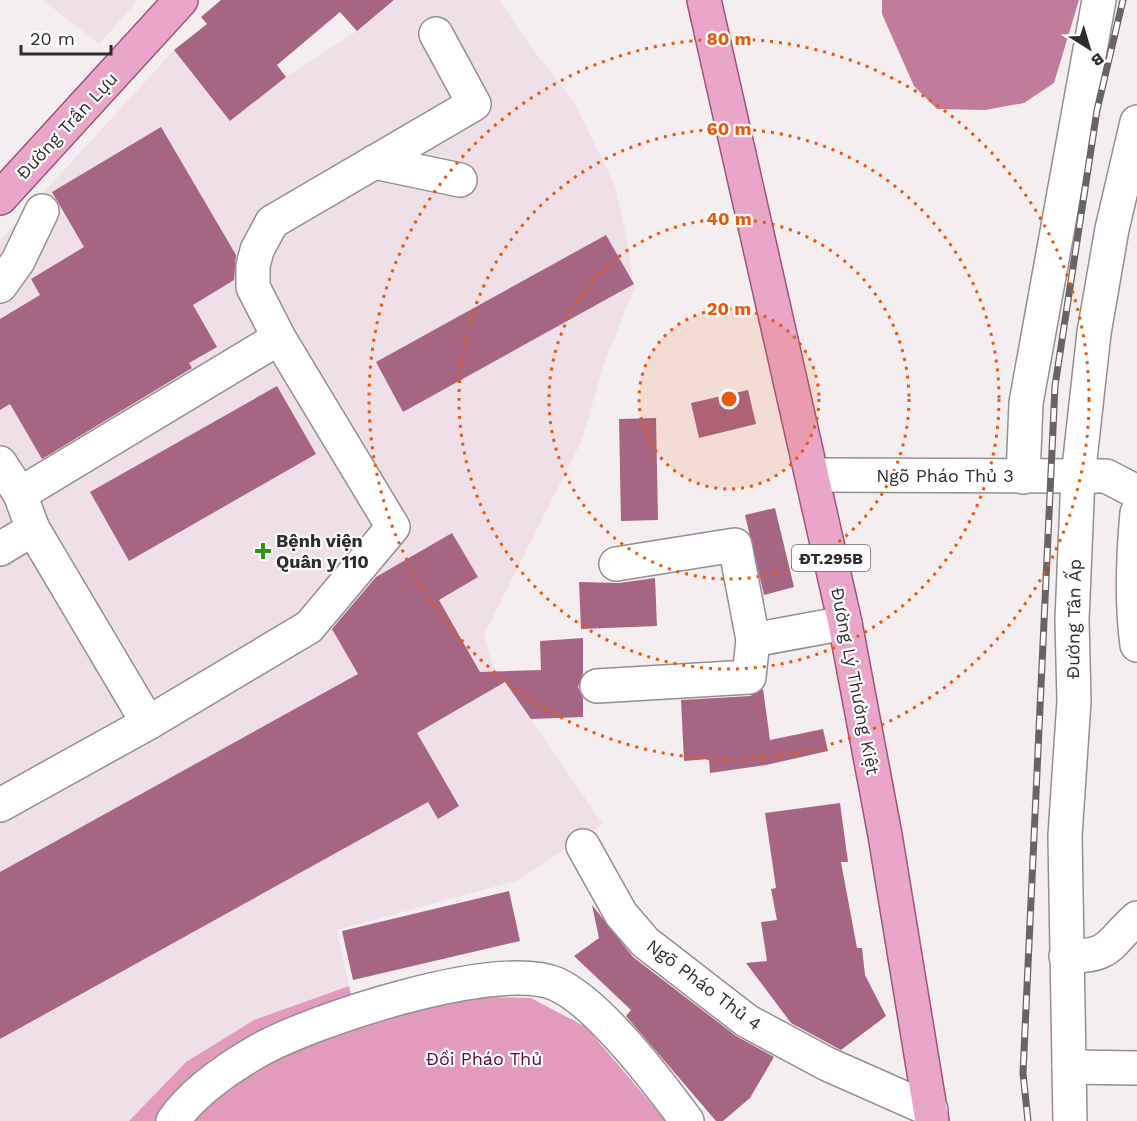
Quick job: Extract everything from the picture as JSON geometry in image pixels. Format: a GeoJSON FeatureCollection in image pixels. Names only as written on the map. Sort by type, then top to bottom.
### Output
{"type":"FeatureCollection","features":[{"type":"Feature","properties":{"kind":"main road","name":"Đường Trần Lựu"},"geometry":{"type":"LineString","coordinates":[[0,198],[181,0]]}},
{"type":"Feature","properties":{"kind":"main road","name":"Đường Lý Thường Kiệt"},"geometry":{"type":"LineString","coordinates":[[704,0],[797,418],[813,476],[844,623],[885,834],[931,1116]]}},
{"type":"Feature","properties":{"kind":"street"},"geometry":{"type":"LineString","coordinates":[[1023,477],[1026,403],[1099,0]]}},
{"type":"Feature","properties":{"kind":"street"},"geometry":{"type":"LineString","coordinates":[[0,806],[148,723],[309,627],[393,527],[279,338],[253,287],[253,266],[262,236],[272,222],[474,104],[436,34]]}},
{"type":"Feature","properties":{"kind":"street","name":"Đường Tân Ấp"},"geometry":{"type":"LineString","coordinates":[[1070,1121],[1065,836],[1074,701],[1072,620],[1078,477],[1094,333],[1112,229],[1137,122]]}},
{"type":"Feature","properties":{"kind":"street"},"geometry":{"type":"LineString","coordinates":[[374,162],[460,180]]}},
{"type":"Feature","properties":{"kind":"street"},"geometry":{"type":"LineString","coordinates":[[0,286],[18,261],[42,212]]}},
{"type":"Feature","properties":{"kind":"street"},"geometry":{"type":"LineString","coordinates":[[20,494],[279,338]]}},
{"type":"Feature","properties":{"kind":"street"},"geometry":{"type":"LineString","coordinates":[[0,463],[20,494],[33,530],[148,723]]}},
{"type":"Feature","properties":{"kind":"street","name":"Ngõ Pháo Thủ 3"},"geometry":{"type":"LineString","coordinates":[[813,476],[1106,477],[1137,492]]}},
{"type":"Feature","properties":{"kind":"street"},"geometry":{"type":"LineString","coordinates":[[1137,513],[1133,604],[1137,645]]}},
{"type":"Feature","properties":{"kind":"street"},"geometry":{"type":"LineString","coordinates":[[0,549],[33,530]]}},
{"type":"Feature","properties":{"kind":"street"},"geometry":{"type":"LineString","coordinates":[[597,686],[749,677],[753,640],[735,546],[616,564]]}},
{"type":"Feature","properties":{"kind":"street"},"geometry":{"type":"LineString","coordinates":[[753,640],[844,623]]}},
{"type":"Feature","properties":{"kind":"street","name":"Ngõ Pháo Thủ 4"},"geometry":{"type":"LineString","coordinates":[[583,846],[621,914],[645,942],[739,1015],[827,1064],[931,1116]]}},
{"type":"Feature","properties":{"kind":"street"},"geometry":{"type":"LineString","coordinates":[[1066,956],[1092,956],[1115,944],[1137,918]]}},
{"type":"Feature","properties":{"kind":"street"},"geometry":{"type":"LineString","coordinates":[[173,1121],[185,1103],[220,1075],[256,1052],[303,1029],[363,1009],[427,993],[510,978],[556,984],[585,1005],[615,1034],[687,1121]]}},
{"type":"Feature","properties":{"kind":"street"},"geometry":{"type":"LineString","coordinates":[[1069,1067],[1137,1068]]}},
{"type":"Feature","properties":{"kind":"shaded area"},"geometry":{"type":"Polygon","coordinates":[[[43,0],[138,0],[99,44],[43,0]]]}},
{"type":"Feature","properties":{"kind":"shaded area","name":"Bệnh viện Quân y 110"},"geometry":{"type":"Polygon","coordinates":[[[395,0],[499,0],[530,46],[573,100],[615,186],[627,240],[634,289],[605,361],[581,442],[484,635],[492,663],[603,824],[519,880],[337,930],[349,986],[254,1020],[186,1062],[129,1121],[0,1121],[0,240],[174,50],[231,121],[286,77],[357,31],[395,0]]]}},
{"type":"Feature","properties":{"kind":"shaded area"},"geometry":{"type":"Polygon","coordinates":[[[882,0],[1079,0],[1054,83],[1024,103],[985,110],[937,109],[914,86],[882,14],[882,0]]]}},
{"type":"Feature","properties":{"kind":"green space","name":"Đồi Pháo Thủ"},"geometry":{"type":"Polygon","coordinates":[[[349,986],[358,1024],[478,997],[531,998],[586,1027],[666,1121],[129,1121],[186,1062],[254,1020],[349,986]]]}},
{"type":"Feature","properties":{"kind":"building"},"geometry":{"type":"Polygon","coordinates":[[[221,0],[394,0],[357,31],[340,12],[277,65],[286,77],[230,121],[174,50],[207,24],[201,17],[221,0]]]}},
{"type":"Feature","properties":{"kind":"building"},"geometry":{"type":"Polygon","coordinates":[[[161,127],[236,255],[234,280],[193,305],[217,347],[189,363],[192,368],[42,459],[10,404],[0,410],[0,319],[40,295],[31,279],[84,247],[52,192],[161,127]]]}},
{"type":"Feature","properties":{"kind":"building"},"geometry":{"type":"Polygon","coordinates":[[[606,235],[634,284],[403,412],[376,362],[606,235]]]}},
{"type":"Feature","properties":{"kind":"building"},"geometry":{"type":"Polygon","coordinates":[[[277,386],[316,454],[129,561],[90,492],[277,386]]]}},
{"type":"Feature","properties":{"kind":"building"},"geometry":{"type":"Polygon","coordinates":[[[748,390],[756,424],[699,438],[691,403],[748,390]]]}},
{"type":"Feature","properties":{"kind":"building"},"geometry":{"type":"Polygon","coordinates":[[[656,418],[658,520],[621,521],[619,419],[656,418]]]}},
{"type":"Feature","properties":{"kind":"building"},"geometry":{"type":"Polygon","coordinates":[[[775,508],[794,587],[764,595],[745,515],[775,508]]]}},
{"type":"Feature","properties":{"kind":"building"},"geometry":{"type":"Polygon","coordinates":[[[452,533],[478,577],[439,600],[480,672],[541,670],[540,641],[583,638],[583,674],[578,687],[583,698],[583,717],[531,719],[505,682],[417,733],[459,806],[438,819],[428,802],[0,1039],[0,872],[358,674],[332,629],[376,577],[452,533]]]}},
{"type":"Feature","properties":{"kind":"building"},"geometry":{"type":"Polygon","coordinates":[[[655,578],[657,626],[581,629],[579,582],[619,583],[655,578]]]}},
{"type":"Feature","properties":{"kind":"building"},"geometry":{"type":"Polygon","coordinates":[[[763,689],[770,740],[823,729],[828,751],[766,765],[710,773],[709,759],[684,761],[681,700],[750,696],[763,689]]]}},
{"type":"Feature","properties":{"kind":"building"},"geometry":{"type":"Polygon","coordinates":[[[840,803],[848,862],[841,862],[857,948],[862,948],[865,975],[886,1016],[841,1050],[791,1023],[746,963],[767,961],[761,922],[777,920],[771,889],[776,888],[765,813],[840,803]]]}},
{"type":"Feature","properties":{"kind":"building"},"geometry":{"type":"Polygon","coordinates":[[[509,891],[520,941],[353,980],[342,931],[509,891]]]}},
{"type":"Feature","properties":{"kind":"building"},"geometry":{"type":"Polygon","coordinates":[[[592,905],[633,957],[736,1036],[774,1057],[750,1098],[723,1121],[716,1121],[626,1016],[631,1010],[574,956],[599,938],[592,905]]]}},
{"type":"Feature","properties":{"kind":"railway"},"geometry":{"type":"LineString","coordinates":[[1028,1121],[1023,1073],[1055,386],[1097,110],[1123,0]]}},
{"type":"Feature","properties":{"kind":"place","name":"Bệnh viện Quân y 110"},"geometry":{"type":"Point","coordinates":[263,551]}}]}
